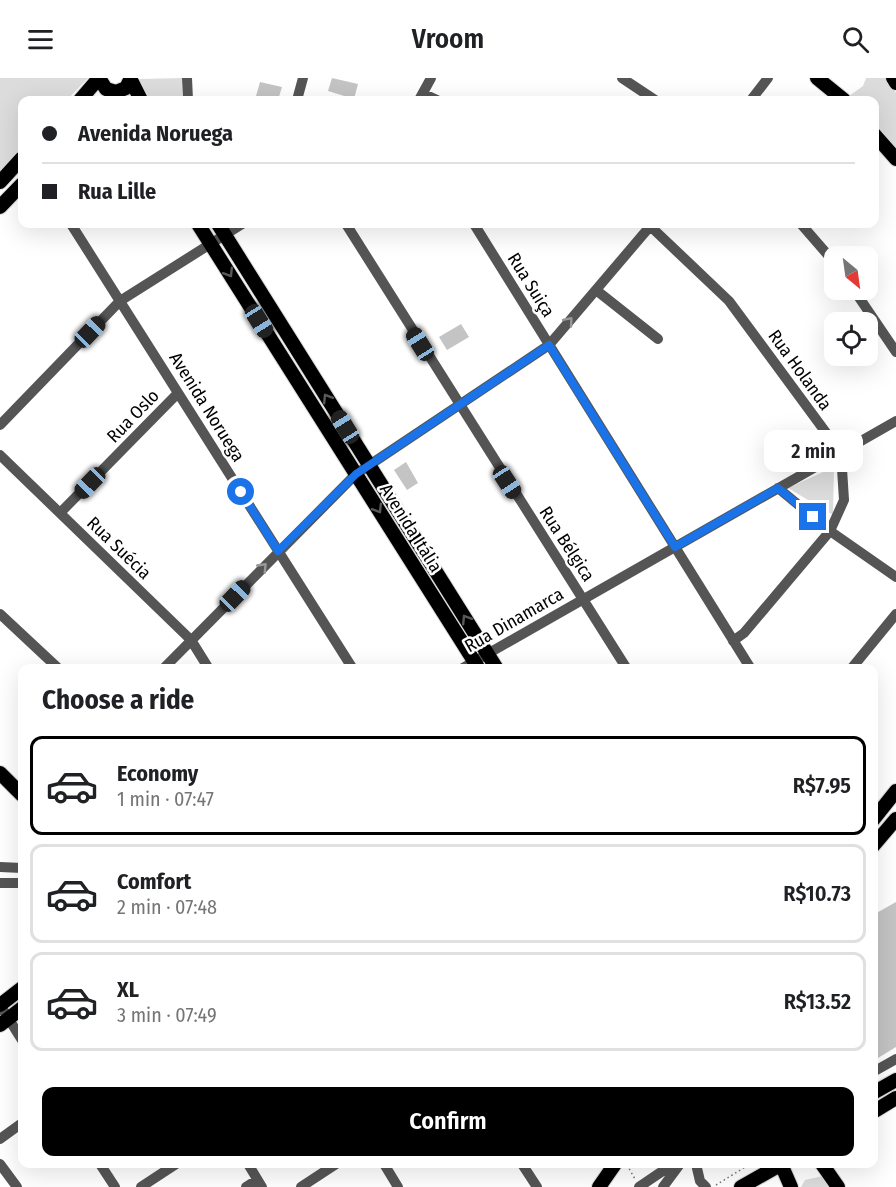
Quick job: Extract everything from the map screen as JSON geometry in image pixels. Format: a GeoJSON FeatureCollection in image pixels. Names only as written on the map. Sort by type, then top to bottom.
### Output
{"type":"FeatureCollection","features":[{"type":"Feature","properties":{"kind":"main road"},"geometry":{"type":"LineString","coordinates":[[99,78],[101,84],[113,96],[126,88],[131,79]]}},
{"type":"Feature","properties":{"kind":"main road"},"geometry":{"type":"LineString","coordinates":[[83,96],[99,78]]}},
{"type":"Feature","properties":{"kind":"main road"},"geometry":{"type":"LineString","coordinates":[[817,78],[839,96]]}},
{"type":"Feature","properties":{"kind":"main road"},"geometry":{"type":"LineString","coordinates":[[893,78],[896,83]]}},
{"type":"Feature","properties":{"kind":"main road"},"geometry":{"type":"LineString","coordinates":[[131,79],[139,96]]}},
{"type":"Feature","properties":{"kind":"main road"},"geometry":{"type":"LineString","coordinates":[[879,140],[896,159]]}},
{"type":"Feature","properties":{"kind":"main road"},"geometry":{"type":"LineString","coordinates":[[0,182],[18,162]]}},
{"type":"Feature","properties":{"kind":"main road"},"geometry":{"type":"LineString","coordinates":[[0,207],[18,188]]}},
{"type":"Feature","properties":{"kind":"main road","name":"Avenida Itália"},"geometry":{"type":"LineString","coordinates":[[201,228],[475,664]]}},
{"type":"Feature","properties":{"kind":"main road","name":"Avenida Itália"},"geometry":{"type":"LineString","coordinates":[[221,229],[494,664]]}},
{"type":"Feature","properties":{"kind":"main road"},"geometry":{"type":"LineString","coordinates":[[0,773],[18,791]]}},
{"type":"Feature","properties":{"kind":"main road"},"geometry":{"type":"LineString","coordinates":[[878,814],[896,791]]}},
{"type":"Feature","properties":{"kind":"main road"},"geometry":{"type":"LineString","coordinates":[[878,841],[896,819]]}},
{"type":"Feature","properties":{"kind":"main road"},"geometry":{"type":"LineString","coordinates":[[0,1005],[18,990]]}},
{"type":"Feature","properties":{"kind":"main road"},"geometry":{"type":"LineString","coordinates":[[5,1022],[18,1011]]}},
{"type":"Feature","properties":{"kind":"main road"},"geometry":{"type":"LineString","coordinates":[[878,1090],[896,1080]]}},
{"type":"Feature","properties":{"kind":"main road"},"geometry":{"type":"LineString","coordinates":[[878,1109],[896,1098]]}},
{"type":"Feature","properties":{"kind":"main road"},"geometry":{"type":"LineString","coordinates":[[599,1187],[612,1168]]}},
{"type":"Feature","properties":{"kind":"main road"},"geometry":{"type":"LineString","coordinates":[[741,1187],[775,1168]]}},
{"type":"Feature","properties":{"kind":"main road"},"geometry":{"type":"LineString","coordinates":[[784,1168],[791,1187]]}},
{"type":"Feature","properties":{"kind":"main road"},"geometry":{"type":"LineString","coordinates":[[825,1168],[838,1187]]}},
{"type":"Feature","properties":{"kind":"street"},"geometry":{"type":"LineString","coordinates":[[186,78],[188,96]]}},
{"type":"Feature","properties":{"kind":"street"},"geometry":{"type":"LineString","coordinates":[[298,96],[303,78]]}},
{"type":"Feature","properties":{"kind":"street"},"geometry":{"type":"LineString","coordinates":[[422,96],[431,78]]}},
{"type":"Feature","properties":{"kind":"street"},"geometry":{"type":"LineString","coordinates":[[622,78],[649,96]]}},
{"type":"Feature","properties":{"kind":"street"},"geometry":{"type":"LineString","coordinates":[[754,96],[768,78]]}},
{"type":"Feature","properties":{"kind":"street","name":"Avenida Noruega"},"geometry":{"type":"LineString","coordinates":[[74,228],[349,664]]}},
{"type":"Feature","properties":{"kind":"street","name":"Rua Bélgica"},"geometry":{"type":"LineString","coordinates":[[348,228],[624,664]]}},
{"type":"Feature","properties":{"kind":"street","name":"Rua Suiça"},"geometry":{"type":"LineString","coordinates":[[476,228],[748,664]]}},
{"type":"Feature","properties":{"kind":"street"},"geometry":{"type":"LineString","coordinates":[[168,664],[356,474],[549,345],[647,228]]}},
{"type":"Feature","properties":{"kind":"street","name":"Rua Holanda"},"geometry":{"type":"LineString","coordinates":[[654,228],[729,301],[841,453]]}},
{"type":"Feature","properties":{"kind":"street"},"geometry":{"type":"LineString","coordinates":[[805,228],[824,250]]}},
{"type":"Feature","properties":{"kind":"street"},"geometry":{"type":"LineString","coordinates":[[0,425],[120,301],[211,244],[221,229]]}},
{"type":"Feature","properties":{"kind":"street"},"geometry":{"type":"LineString","coordinates":[[596,290],[658,339]]}},
{"type":"Feature","properties":{"kind":"street"},"geometry":{"type":"LineString","coordinates":[[861,300],[896,352]]}},
{"type":"Feature","properties":{"kind":"street","name":"Rua Oslo"},"geometry":{"type":"LineString","coordinates":[[60,513],[178,393]]}},
{"type":"Feature","properties":{"kind":"street","name":"Rua Dinamarca"},"geometry":{"type":"LineString","coordinates":[[477,664],[487,654],[896,421]]}},
{"type":"Feature","properties":{"kind":"street"},"geometry":{"type":"LineString","coordinates":[[733,641],[744,633],[830,531],[844,500],[841,453]]}},
{"type":"Feature","properties":{"kind":"street","name":"Rua Suécia"},"geometry":{"type":"LineString","coordinates":[[0,455],[191,640],[206,664]]}},
{"type":"Feature","properties":{"kind":"street"},"geometry":{"type":"LineString","coordinates":[[778,488],[830,531],[896,577]]}},
{"type":"Feature","properties":{"kind":"street"},"geometry":{"type":"LineString","coordinates":[[0,614],[53,664]]}},
{"type":"Feature","properties":{"kind":"street"},"geometry":{"type":"LineString","coordinates":[[855,664],[896,614]]}},
{"type":"Feature","properties":{"kind":"street"},"geometry":{"type":"LineString","coordinates":[[878,842],[896,831]]}},
{"type":"Feature","properties":{"kind":"street"},"geometry":{"type":"LineString","coordinates":[[0,867],[18,868]]}},
{"type":"Feature","properties":{"kind":"street"},"geometry":{"type":"LineString","coordinates":[[0,883],[18,883]]}},
{"type":"Feature","properties":{"kind":"street"},"geometry":{"type":"LineString","coordinates":[[0,1005],[5,1022],[18,1036]]}},
{"type":"Feature","properties":{"kind":"street"},"geometry":{"type":"LineString","coordinates":[[878,1069],[896,1059]]}},
{"type":"Feature","properties":{"kind":"street"},"geometry":{"type":"LineString","coordinates":[[0,1139],[18,1126]]}},
{"type":"Feature","properties":{"kind":"street"},"geometry":{"type":"LineString","coordinates":[[103,1168],[115,1187]]}},
{"type":"Feature","properties":{"kind":"street"},"geometry":{"type":"LineString","coordinates":[[141,1187],[170,1168]]}},
{"type":"Feature","properties":{"kind":"street"},"geometry":{"type":"LineString","coordinates":[[246,1187],[260,1184],[250,1168]]}},
{"type":"Feature","properties":{"kind":"street"},"geometry":{"type":"LineString","coordinates":[[301,1187],[330,1168]]}},
{"type":"Feature","properties":{"kind":"street"},"geometry":{"type":"LineString","coordinates":[[386,1168],[398,1187]]}},
{"type":"Feature","properties":{"kind":"street"},"geometry":{"type":"LineString","coordinates":[[525,1168],[537,1187]]}},
{"type":"Feature","properties":{"kind":"street"},"geometry":{"type":"LineString","coordinates":[[640,1187],[670,1168]]}},
{"type":"Feature","properties":{"kind":"street"},"geometry":{"type":"LineString","coordinates":[[663,1187],[673,1168]]}},
{"type":"Feature","properties":{"kind":"street"},"geometry":{"type":"LineString","coordinates":[[697,1168],[700,1180],[706,1187]]}},
{"type":"Feature","properties":{"kind":"street"},"geometry":{"type":"LineString","coordinates":[[2,1172],[17,1187]]}},
{"type":"Feature","properties":{"kind":"path"},"geometry":{"type":"LineString","coordinates":[[629,1168],[640,1187]]}},
{"type":"Feature","properties":{"kind":"path"},"geometry":{"type":"LineString","coordinates":[[713,1187],[744,1168]]}},
{"type":"Feature","properties":{"kind":"shaded area"},"geometry":{"type":"Polygon","coordinates":[[[0,78],[88,78],[71,96],[18,96],[18,153],[0,173],[0,78]]]}},
{"type":"Feature","properties":{"kind":"shaded area"},"geometry":{"type":"Polygon","coordinates":[[[182,78],[182,96],[145,96],[138,79],[182,78]]]}},
{"type":"Feature","properties":{"kind":"shaded area"},"geometry":{"type":"Polygon","coordinates":[[[866,78],[887,78],[896,93],[896,150],[879,130],[879,96],[849,96],[863,86],[866,78]]]}},
{"type":"Feature","properties":{"kind":"shaded area"},"geometry":{"type":"Polygon","coordinates":[[[834,467],[833,515],[788,488],[834,467]]]}},
{"type":"Feature","properties":{"kind":"shaded area"},"geometry":{"type":"Polygon","coordinates":[[[823,1176],[830,1187],[801,1187],[805,1180],[823,1176]]]}},
{"type":"Feature","properties":{"kind":"building"},"geometry":{"type":"Polygon","coordinates":[[[332,78],[358,84],[355,96],[344,96],[328,91],[332,78]]]}},
{"type":"Feature","properties":{"kind":"building"},"geometry":{"type":"Polygon","coordinates":[[[260,82],[282,87],[279,96],[256,96],[260,82]]]}},
{"type":"Feature","properties":{"kind":"building"},"geometry":{"type":"Polygon","coordinates":[[[461,324],[469,337],[447,350],[439,337],[461,324]]]}},
{"type":"Feature","properties":{"kind":"building"},"geometry":{"type":"Polygon","coordinates":[[[406,462],[418,483],[407,490],[394,470],[406,462]]]}},
{"type":"Feature","properties":{"kind":"building"},"geometry":{"type":"Polygon","coordinates":[[[896,902],[896,1047],[878,1058],[878,912],[896,902]]]}},
{"type":"Feature","properties":{"kind":"route"},"geometry":{"type":"LineString","coordinates":[[241,492],[278,551],[356,474],[549,345],[675,547],[778,488],[813,517]]}}]}
